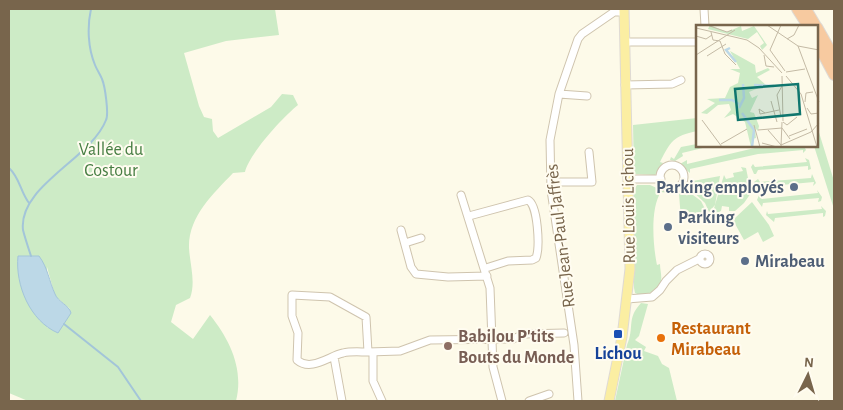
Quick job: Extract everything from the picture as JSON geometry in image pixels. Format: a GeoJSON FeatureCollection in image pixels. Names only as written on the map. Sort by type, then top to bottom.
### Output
{"type":"FeatureCollection","features":[{"type":"Feature","properties":{"kind":"highway"},"geometry":{"type":"LineString","coordinates":[[797,9],[807,25]]}},
{"type":"Feature","properties":{"kind":"highway"},"geometry":{"type":"LineString","coordinates":[[806,9],[816,25]]}},
{"type":"Feature","properties":{"kind":"highway"},"geometry":{"type":"LineString","coordinates":[[818,29],[834,58]]}},
{"type":"Feature","properties":{"kind":"highway"},"geometry":{"type":"LineString","coordinates":[[818,45],[834,75]]}},
{"type":"Feature","properties":{"kind":"main road","name":"Rue Louis Lichou"},"geometry":{"type":"LineString","coordinates":[[609,401],[627,299],[630,269],[624,11]]}},
{"type":"Feature","properties":{"kind":"street"},"geometry":{"type":"LineString","coordinates":[[704,9],[705,25]]}},
{"type":"Feature","properties":{"kind":"street","name":"Rue Jean-Paul Jaffrès"},"geometry":{"type":"LineString","coordinates":[[578,401],[574,345],[551,182],[551,126],[559,94],[582,34],[614,12],[624,11]]}},
{"type":"Feature","properties":{"kind":"street"},"geometry":{"type":"LineString","coordinates":[[625,42],[696,42]]}},
{"type":"Feature","properties":{"kind":"street"},"geometry":{"type":"LineString","coordinates":[[626,85],[672,84],[681,80]]}},
{"type":"Feature","properties":{"kind":"street"},"geometry":{"type":"LineString","coordinates":[[559,94],[587,96]]}},
{"type":"Feature","properties":{"kind":"street"},"geometry":{"type":"LineString","coordinates":[[551,182],[592,182],[590,152]]}},
{"type":"Feature","properties":{"kind":"street"},"geometry":{"type":"LineString","coordinates":[[628,179],[660,179]]}},
{"type":"Feature","properties":{"kind":"street"},"geometry":{"type":"LineString","coordinates":[[461,195],[490,288],[493,367],[502,401]]}},
{"type":"Feature","properties":{"kind":"street"},"geometry":{"type":"LineString","coordinates":[[401,230],[411,267],[416,274],[448,277],[486,272],[508,261],[532,260],[536,258],[537,219],[533,204],[528,200],[469,216]]}},
{"type":"Feature","properties":{"kind":"street"},"geometry":{"type":"LineString","coordinates":[[404,243],[421,238]]}},
{"type":"Feature","properties":{"kind":"street"},"geometry":{"type":"LineString","coordinates":[[627,299],[652,297],[678,270],[699,260]]}},
{"type":"Feature","properties":{"kind":"street"},"geometry":{"type":"LineString","coordinates":[[382,401],[373,381],[371,352],[366,317],[344,307],[330,297],[292,295],[292,316],[298,333],[297,360],[305,364],[320,363],[343,353],[371,352],[400,351],[430,340],[513,339],[525,334],[564,333]]}},
{"type":"Feature","properties":{"kind":"street"},"geometry":{"type":"LineString","coordinates":[[334,357],[342,401]]}},
{"type":"Feature","properties":{"kind":"street"},"geometry":{"type":"LineString","coordinates":[[529,401],[550,394]]}},
{"type":"Feature","properties":{"kind":"green space","name":"Vallée du Costour"},"geometry":{"type":"Polygon","coordinates":[[[9,9],[275,9],[279,35],[226,41],[184,53],[199,106],[204,117],[212,119],[213,131],[218,138],[271,107],[282,94],[293,95],[298,105],[260,146],[245,172],[233,173],[210,198],[197,216],[190,237],[189,248],[193,280],[192,292],[190,298],[176,305],[171,322],[193,339],[210,315],[224,334],[237,366],[238,389],[236,401],[28,401],[9,393],[9,9]],[[47,267],[47,328],[70,309],[55,296],[47,267]]]}},
{"type":"Feature","properties":{"kind":"green space"},"geometry":{"type":"Polygon","coordinates":[[[696,118],[696,131],[678,137],[670,144],[660,162],[663,163],[655,175],[634,174],[633,125],[696,118]]]}},
{"type":"Feature","properties":{"kind":"green space"},"geometry":{"type":"Polygon","coordinates":[[[818,129],[834,181],[834,209],[815,148],[818,148],[818,129]]]}},
{"type":"Feature","properties":{"kind":"green space"},"geometry":{"type":"Polygon","coordinates":[[[696,144],[696,148],[703,148],[682,153],[683,156],[675,161],[670,160],[671,157],[674,159],[681,147],[696,144]]]}},
{"type":"Feature","properties":{"kind":"green space"},"geometry":{"type":"Polygon","coordinates":[[[755,148],[805,148],[806,150],[803,153],[803,150],[758,154],[690,169],[690,173],[680,164],[687,160],[687,164],[755,148]]]}},
{"type":"Feature","properties":{"kind":"green space"},"geometry":{"type":"Polygon","coordinates":[[[805,158],[809,160],[811,169],[808,170],[808,166],[758,170],[754,174],[751,167],[753,164],[755,167],[807,162],[805,158]]]}},
{"type":"Feature","properties":{"kind":"green space"},"geometry":{"type":"Polygon","coordinates":[[[741,167],[746,168],[751,193],[735,211],[729,211],[729,207],[722,206],[721,211],[712,215],[724,175],[726,179],[734,177],[733,173],[743,171],[741,167]]]}},
{"type":"Feature","properties":{"kind":"green space"},"geometry":{"type":"Polygon","coordinates":[[[812,174],[816,183],[813,186],[814,182],[760,187],[760,190],[755,189],[754,182],[758,179],[760,182],[811,178],[812,174]]]}},
{"type":"Feature","properties":{"kind":"green space"},"geometry":{"type":"Polygon","coordinates":[[[720,176],[715,205],[709,212],[705,203],[686,185],[689,179],[693,181],[720,176]]]}},
{"type":"Feature","properties":{"kind":"green space"},"geometry":{"type":"Polygon","coordinates":[[[637,185],[650,185],[668,193],[661,192],[655,207],[653,227],[654,248],[657,265],[660,264],[661,281],[654,291],[643,295],[635,293],[634,288],[634,190],[637,185]]]}},
{"type":"Feature","properties":{"kind":"green space"},"geometry":{"type":"Polygon","coordinates":[[[685,189],[701,201],[709,217],[681,219],[679,194],[685,189]]]}},
{"type":"Feature","properties":{"kind":"green space"},"geometry":{"type":"Polygon","coordinates":[[[817,190],[822,197],[821,201],[818,202],[819,198],[763,203],[762,207],[757,200],[759,195],[762,199],[818,193],[817,190]]]}},
{"type":"Feature","properties":{"kind":"green space"},"geometry":{"type":"Polygon","coordinates":[[[752,202],[769,225],[774,236],[763,242],[758,232],[744,240],[734,222],[735,218],[752,202]]]}},
{"type":"Feature","properties":{"kind":"green space"},"geometry":{"type":"Polygon","coordinates":[[[821,206],[826,211],[823,217],[823,213],[775,218],[774,222],[766,215],[767,211],[768,214],[822,209],[821,206]]]}},
{"type":"Feature","properties":{"kind":"green space"},"geometry":{"type":"Polygon","coordinates":[[[641,303],[648,304],[639,336],[635,340],[646,347],[644,351],[658,356],[662,364],[669,368],[677,401],[615,401],[632,319],[641,303]]]}},
{"type":"Feature","properties":{"kind":"water"},"geometry":{"type":"Polygon","coordinates":[[[18,256],[39,256],[56,297],[70,310],[71,313],[58,333],[40,320],[26,301],[19,279],[18,256]]]}},
{"type":"Feature","properties":{"kind":"waterway"},"geometry":{"type":"LineString","coordinates":[[31,256],[23,230],[25,214],[32,200],[43,186],[98,134],[107,117],[103,83],[90,45],[89,23],[91,9]]}},
{"type":"Feature","properties":{"kind":"waterway"},"geometry":{"type":"LineString","coordinates":[[9,168],[16,176],[29,203]]}},
{"type":"Feature","properties":{"kind":"waterway"},"geometry":{"type":"LineString","coordinates":[[64,324],[118,367],[141,401]]}},
{"type":"Feature","properties":{"kind":"place","name":"Parking employés"},"geometry":{"type":"Point","coordinates":[794,187]}},
{"type":"Feature","properties":{"kind":"place","name":"Parking visiteurs"},"geometry":{"type":"Point","coordinates":[668,227]}},
{"type":"Feature","properties":{"kind":"place","name":"Mirabeau"},"geometry":{"type":"Point","coordinates":[745,261]}},
{"type":"Feature","properties":{"kind":"place","name":"Lichou"},"geometry":{"type":"Point","coordinates":[618,334]}},
{"type":"Feature","properties":{"kind":"place","name":"Restaurant Mirabeau"},"geometry":{"type":"Point","coordinates":[661,338]}},
{"type":"Feature","properties":{"kind":"place","name":"Babilou P'tits Bouts du Monde"},"geometry":{"type":"Point","coordinates":[448,346]}}]}
